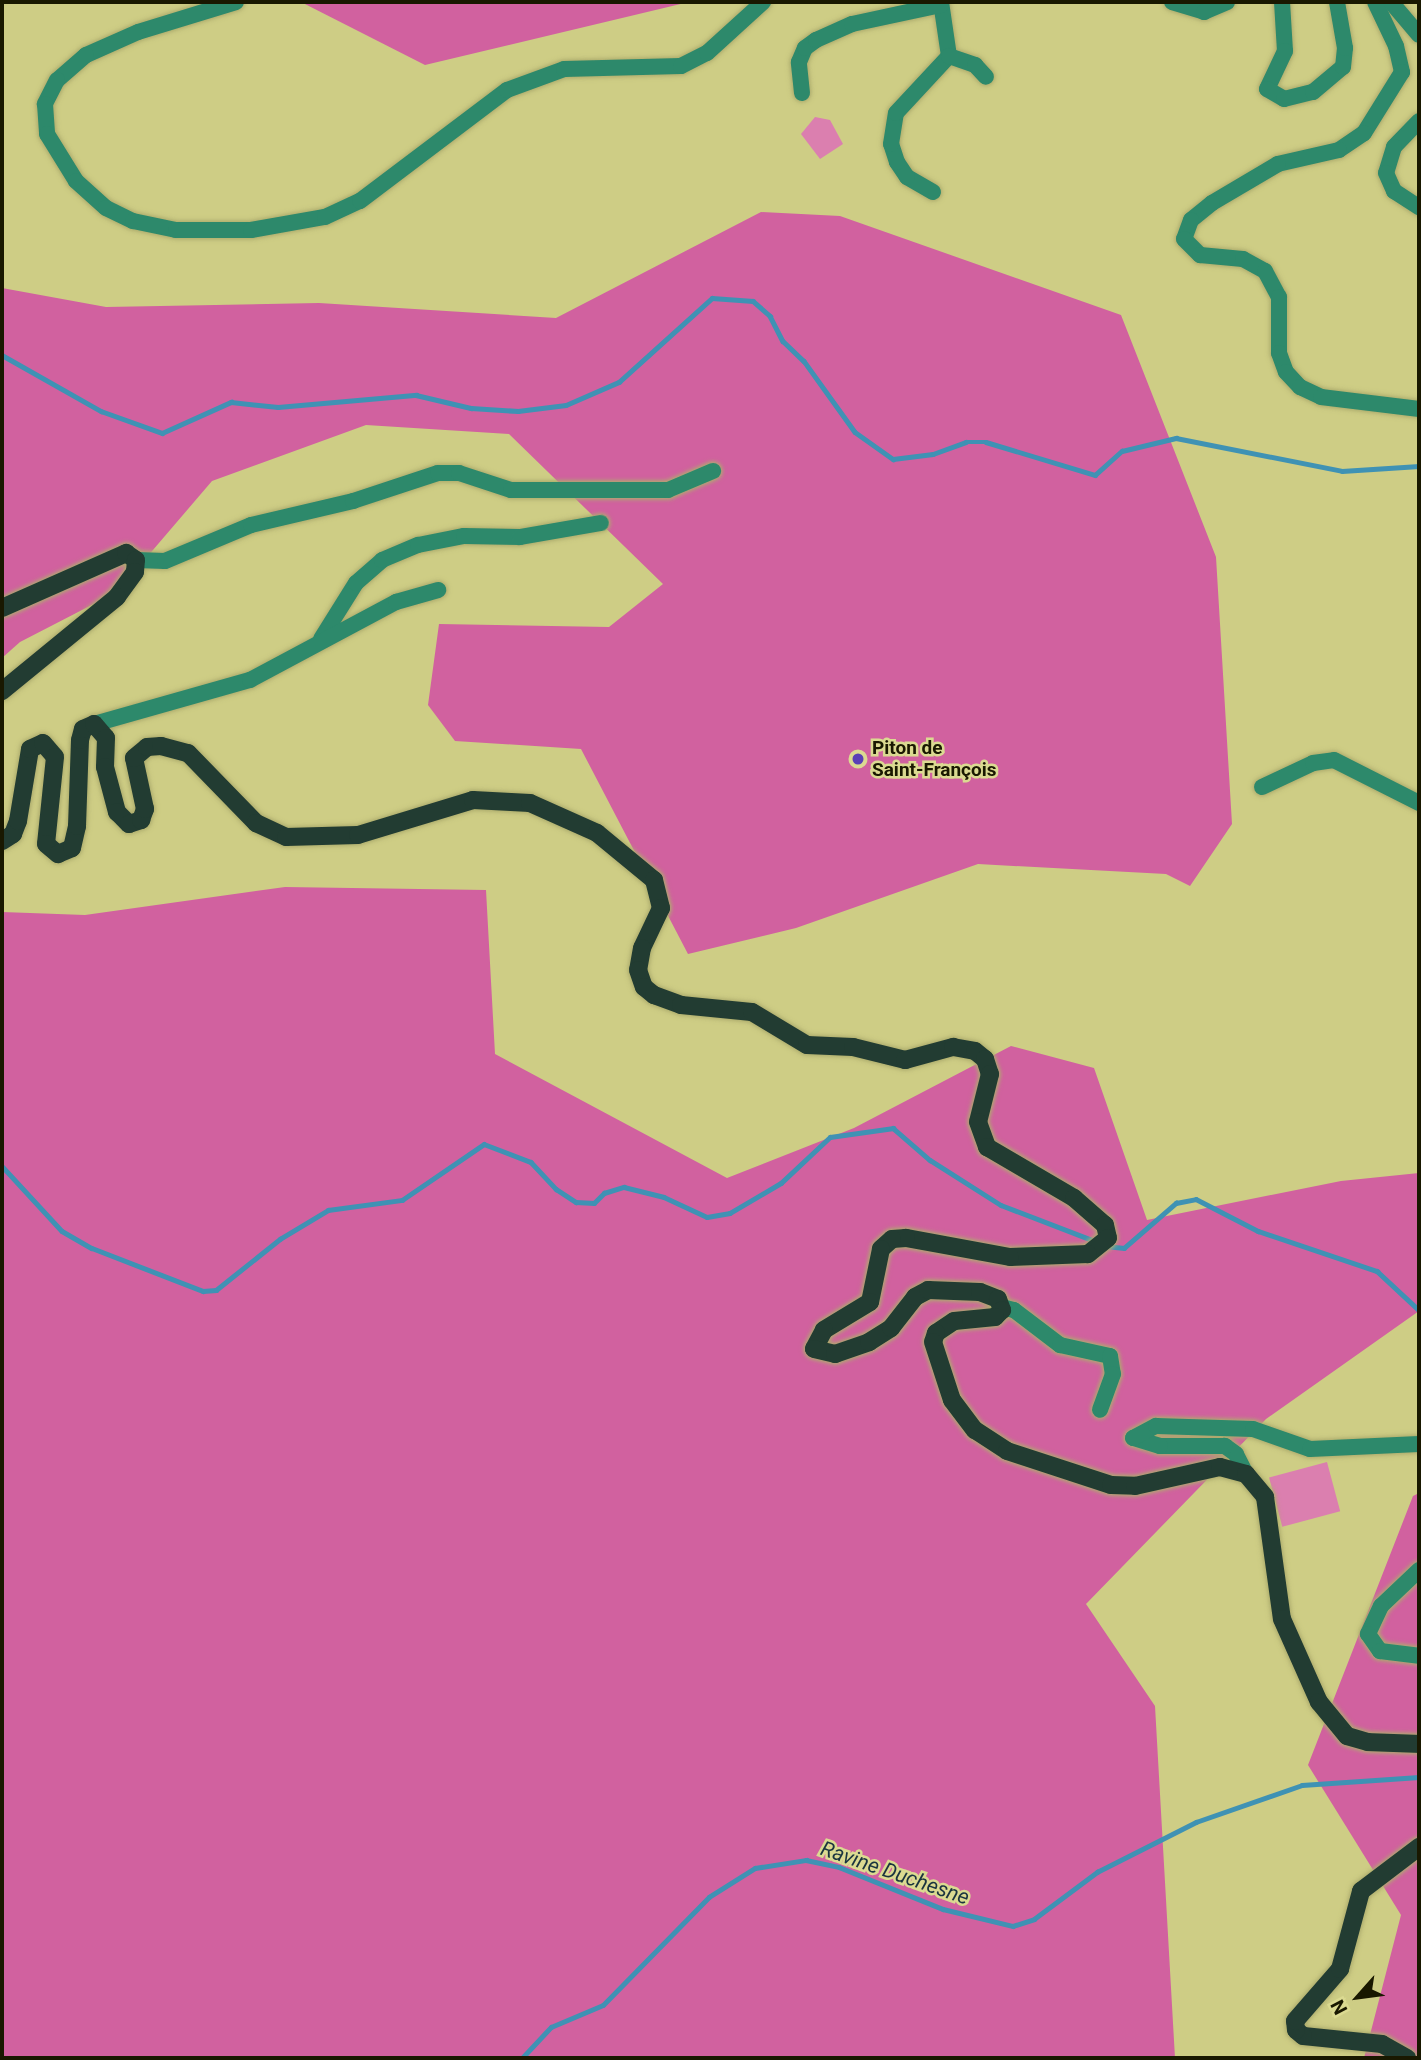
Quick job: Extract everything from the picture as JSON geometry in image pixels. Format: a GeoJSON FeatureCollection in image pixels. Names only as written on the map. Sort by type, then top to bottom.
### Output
{"type":"FeatureCollection","features":[{"type":"Feature","properties":{"kind":"main road"},"geometry":{"type":"LineString","coordinates":[[2,608],[126,553],[136,560],[135,572],[117,597],[2,691]]}},
{"type":"Feature","properties":{"kind":"main road"},"geometry":{"type":"LineString","coordinates":[[2,841],[13,834],[18,821],[30,749],[43,743],[55,757],[46,844],[58,854],[72,848],[77,826],[80,740],[82,729],[94,724],[106,738],[104,767],[117,812],[128,824],[141,820],[145,809],[134,758],[148,747],[160,746],[188,753],[256,823],[286,837],[358,835],[473,800],[530,803],[575,820],[639,864],[659,889],[658,920],[638,958],[640,978],[654,995],[681,1004],[752,1012],[807,1045],[853,1048],[905,1060],[953,1047],[975,1051],[985,1059],[990,1074],[978,1122],[987,1147],[1074,1198],[1105,1225],[1108,1238],[1088,1254],[1010,1257],[906,1238],[892,1239],[881,1249],[870,1302],[824,1330],[814,1349],[835,1354],[869,1342],[891,1328],[915,1297],[928,1290],[980,1292],[998,1299],[1002,1307],[985,1321],[954,1321],[945,1326],[933,1342],[957,1408],[990,1442],[1111,1485],[1135,1486],[1220,1467],[1246,1474],[1265,1497],[1282,1619],[1319,1702],[1347,1736],[1368,1742],[1419,1745]]}},
{"type":"Feature","properties":{"kind":"main road"},"geometry":{"type":"LineString","coordinates":[[1407,2058],[1382,2044],[1303,2036],[1296,2030],[1295,2021],[1340,1969],[1361,1891],[1419,1847]]}},
{"type":"Feature","properties":{"kind":"street"},"geometry":{"type":"LineString","coordinates":[[236,2],[117,41],[86,55],[57,80],[45,104],[47,134],[76,181],[106,208],[133,221],[176,230],[250,230],[325,217],[360,201],[507,90],[564,69],[681,66],[707,53],[763,2]]}},
{"type":"Feature","properties":{"kind":"street"},"geometry":{"type":"LineString","coordinates":[[1172,2],[1204,12],[1227,2]]}},
{"type":"Feature","properties":{"kind":"street"},"geometry":{"type":"LineString","coordinates":[[1282,2],[1285,51],[1267,89],[1283,99],[1313,92],[1343,67],[1345,48],[1337,2]]}},
{"type":"Feature","properties":{"kind":"street"},"geometry":{"type":"LineString","coordinates":[[1376,2],[1400,55],[1402,72],[1364,133],[1339,150],[1279,164],[1212,203],[1191,220],[1184,239],[1200,255],[1243,259],[1265,271],[1279,297],[1279,353],[1286,372],[1300,387],[1321,397],[1419,410]]}},
{"type":"Feature","properties":{"kind":"street"},"geometry":{"type":"LineString","coordinates":[[1391,2],[1419,35]]}},
{"type":"Feature","properties":{"kind":"street"},"geometry":{"type":"LineString","coordinates":[[802,93],[799,62],[805,48],[816,40],[852,24],[941,4],[949,56]]}},
{"type":"Feature","properties":{"kind":"street"},"geometry":{"type":"LineString","coordinates":[[949,56],[975,65],[986,77]]}},
{"type":"Feature","properties":{"kind":"street"},"geometry":{"type":"LineString","coordinates":[[933,192],[907,177],[897,162],[891,129],[905,100],[949,56]]}},
{"type":"Feature","properties":{"kind":"street"},"geometry":{"type":"LineString","coordinates":[[1419,121],[1394,147],[1386,173],[1394,191],[1419,207]]}},
{"type":"Feature","properties":{"kind":"street"},"geometry":{"type":"LineString","coordinates":[[136,560],[164,561],[251,525],[362,498],[438,473],[459,473],[511,490],[668,490],[713,471]]}},
{"type":"Feature","properties":{"kind":"street"},"geometry":{"type":"LineString","coordinates":[[315,646],[356,583],[382,560],[418,545],[464,536],[520,537],[601,523]]}},
{"type":"Feature","properties":{"kind":"street"},"geometry":{"type":"LineString","coordinates":[[94,724],[240,683],[396,602],[438,590]]}},
{"type":"Feature","properties":{"kind":"street"},"geometry":{"type":"LineString","coordinates":[[1262,787],[1313,763],[1334,760],[1419,803]]}},
{"type":"Feature","properties":{"kind":"street"},"geometry":{"type":"LineString","coordinates":[[1002,1307],[1014,1310],[1060,1345],[1110,1356],[1113,1374],[1100,1410]]}},
{"type":"Feature","properties":{"kind":"street"},"geometry":{"type":"LineString","coordinates":[[1246,1474],[1236,1454],[1225,1446],[1160,1446],[1133,1438],[1156,1426],[1252,1429],[1310,1449],[1419,1444]]}},
{"type":"Feature","properties":{"kind":"street"},"geometry":{"type":"LineString","coordinates":[[1419,1570],[1381,1606],[1367,1633],[1380,1651],[1419,1656]]}},
{"type":"Feature","properties":{"kind":"shaded area"},"geometry":{"type":"Polygon","coordinates":[[[301,2],[689,2],[425,65],[301,2]]]}},
{"type":"Feature","properties":{"kind":"shaded area"},"geometry":{"type":"Polygon","coordinates":[[[815,117],[830,120],[843,144],[820,159],[801,134],[815,117]]]}},
{"type":"Feature","properties":{"kind":"shaded area"},"geometry":{"type":"Polygon","coordinates":[[[761,212],[840,216],[1121,315],[1216,557],[1232,824],[1190,886],[1166,874],[978,864],[796,928],[688,954],[581,749],[455,741],[428,705],[439,624],[609,627],[663,584],[509,434],[366,425],[212,481],[117,592],[20,642],[2,658],[2,288],[106,307],[319,303],[556,318],[761,212]]]}},
{"type":"Feature","properties":{"kind":"shaded area"},"geometry":{"type":"Polygon","coordinates":[[[285,887],[486,890],[495,1054],[727,1178],[854,1128],[1011,1046],[1094,1068],[1147,1220],[1341,1181],[1419,1173],[1419,1311],[1266,1419],[1086,1604],[1155,1706],[1175,2058],[2,2058],[2,912],[85,915],[285,887]]]}},
{"type":"Feature","properties":{"kind":"shaded area"},"geometry":{"type":"Polygon","coordinates":[[[1327,1462],[1340,1511],[1282,1527],[1269,1478],[1327,1462]]]}},
{"type":"Feature","properties":{"kind":"shaded area"},"geometry":{"type":"Polygon","coordinates":[[[1419,1493],[1419,2058],[1364,2058],[1401,1915],[1308,1765],[1413,1496],[1419,1493]]]}},
{"type":"Feature","properties":{"kind":"waterway"},"geometry":{"type":"LineString","coordinates":[[2,355],[101,411],[162,433],[231,402],[278,407],[416,395],[471,408],[518,411],[566,405],[619,382],[712,298],[753,301],[770,316],[783,341],[804,361],[855,432],[893,459],[933,454],[966,442],[986,442],[1095,475],[1122,451],[1176,438],[1342,471],[1419,466]]}},
{"type":"Feature","properties":{"kind":"waterway"},"geometry":{"type":"LineString","coordinates":[[2,1166],[62,1231],[92,1248],[203,1291],[216,1290],[280,1239],[328,1210],[402,1200],[484,1144],[531,1162],[556,1189],[576,1202],[594,1203],[604,1193],[624,1187],[664,1197],[707,1217],[730,1213],[781,1183],[830,1137],[893,1128],[930,1160],[1001,1205],[1095,1241]]}},
{"type":"Feature","properties":{"kind":"waterway"},"geometry":{"type":"LineString","coordinates":[[1106,1246],[1124,1248],[1176,1203],[1196,1199],[1258,1231],[1377,1271],[1419,1310]]}},
{"type":"Feature","properties":{"kind":"waterway","name":"Ravine Duchesne"},"geometry":{"type":"LineString","coordinates":[[522,2058],[551,2027],[603,2005],[709,1897],[755,1868],[806,1860],[839,1867],[943,1909],[1013,1926],[1034,1919],[1097,1872],[1196,1822],[1302,1785],[1419,1777]]}},
{"type":"Feature","properties":{"kind":"place","name":"Piton de Saint-François"},"geometry":{"type":"Point","coordinates":[858,759]}}]}
